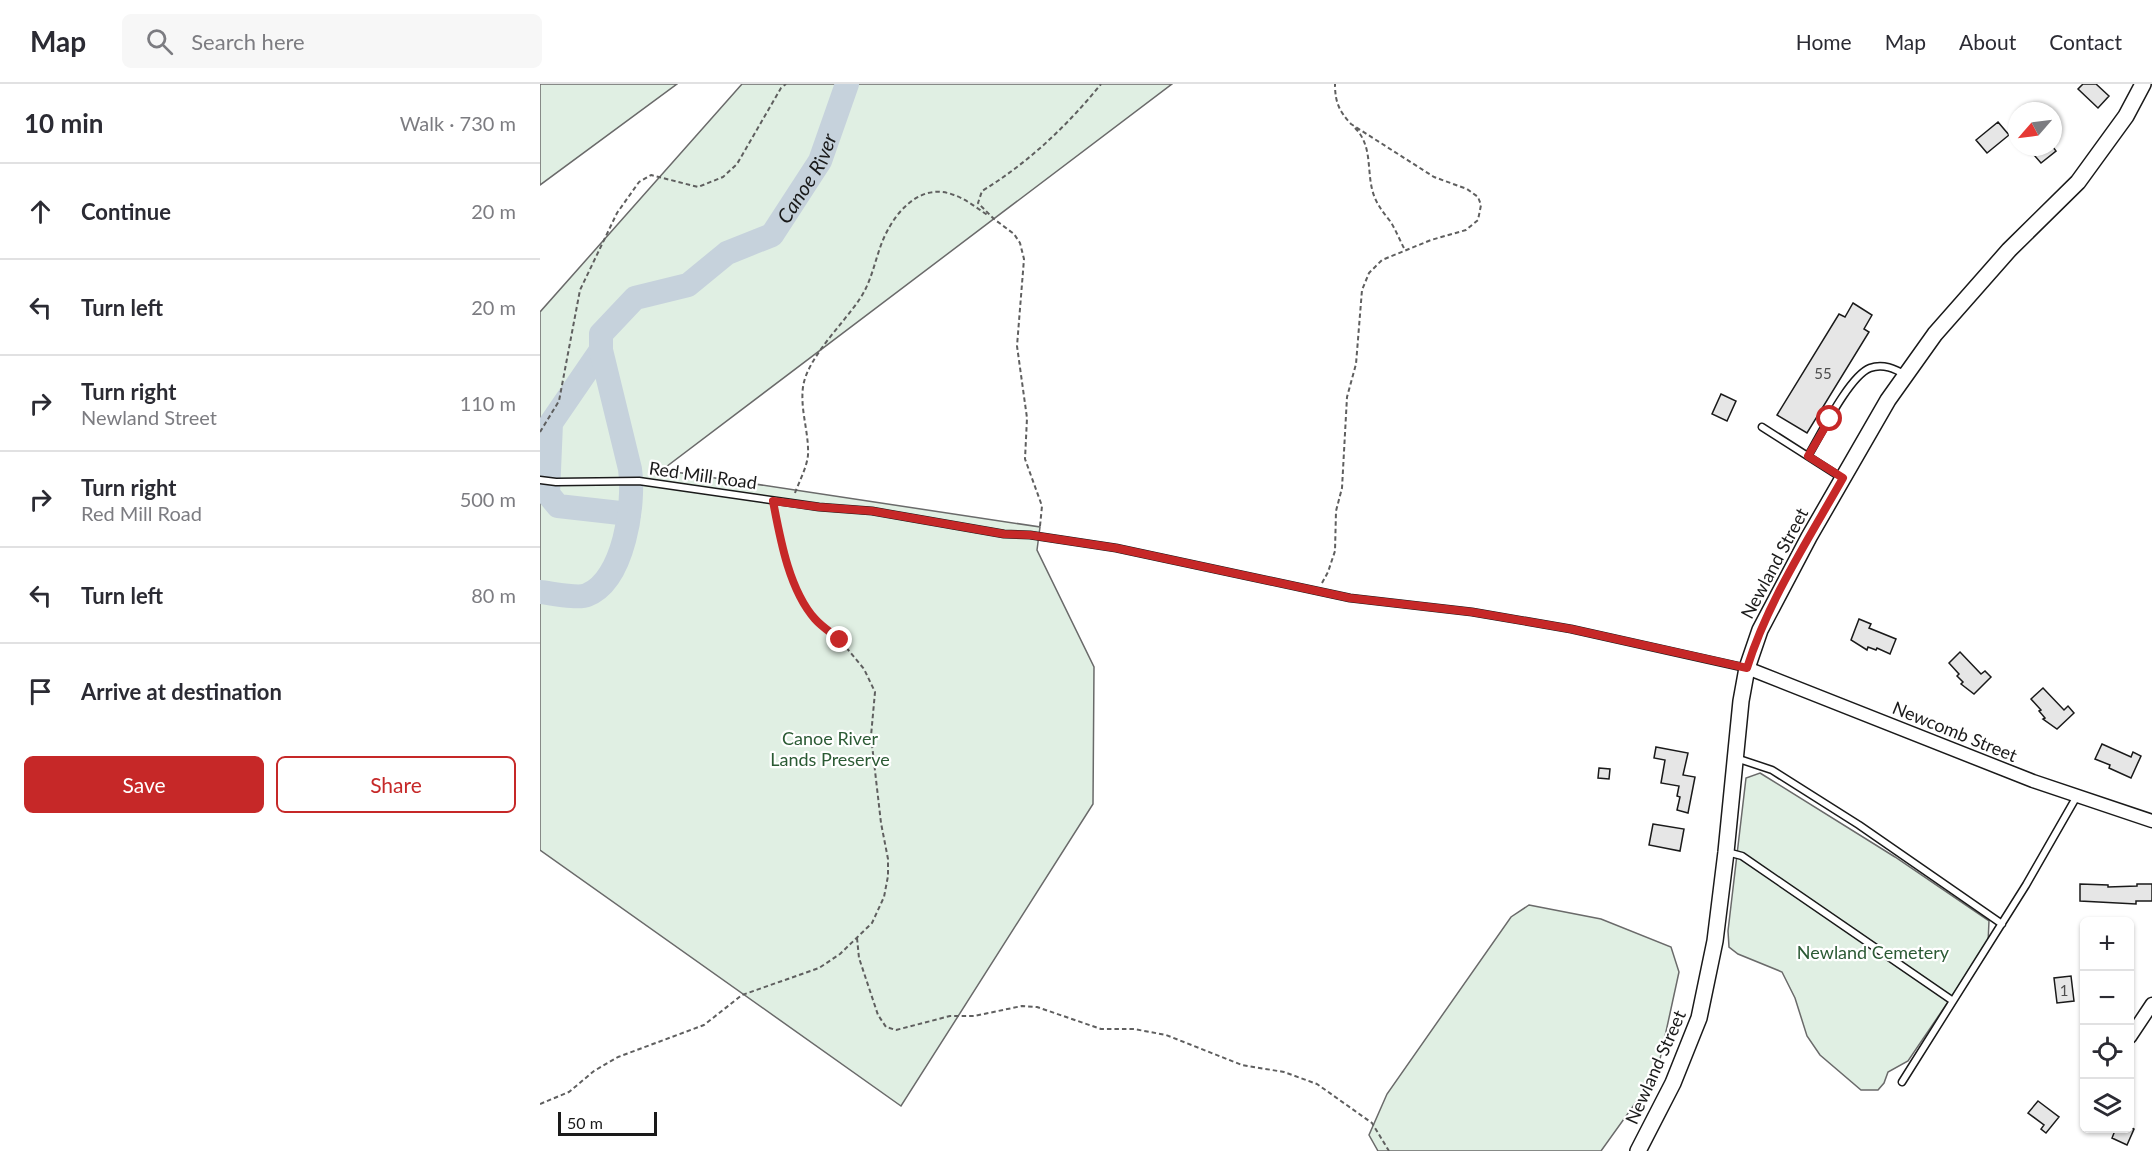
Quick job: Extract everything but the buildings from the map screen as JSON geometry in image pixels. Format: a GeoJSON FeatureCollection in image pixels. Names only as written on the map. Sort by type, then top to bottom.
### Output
{"type":"FeatureCollection","features":[{"type":"Feature","properties":{"kind":"street","name":"Newland Street"},"geometry":{"type":"LineString","coordinates":[[1638,1151],[1673,1083],[1699,1018],[1715,940],[1726,852],[1738,718],[1747,668],[1760,630],[1888,400],[1935,334],[2009,250],[2078,182],[2126,116],[2143,84]]}},
{"type":"Feature","properties":{"kind":"street","name":"Newcomb Street"},"geometry":{"type":"LineString","coordinates":[[1747,668],[2033,781],[2152,821]]}},
{"type":"Feature","properties":{"kind":"street"},"geometry":{"type":"LineString","coordinates":[[2134,1031],[2152,1004]]}},
{"type":"Feature","properties":{"kind":"lane"},"geometry":{"type":"LineString","coordinates":[[1808,456],[1849,387],[1860,375],[1869,368],[1879,366],[1892,367],[1906,375]]}},
{"type":"Feature","properties":{"kind":"lane"},"geometry":{"type":"LineString","coordinates":[[1762,427],[1843,478]]}},
{"type":"Feature","properties":{"kind":"lane","name":"Red Mill Road"},"geometry":{"type":"LineString","coordinates":[[540,480],[556,482],[639,481],[773,501],[872,511],[1004,534],[1116,548],[1350,598],[1472,612],[1571,629],[1747,668]]}},
{"type":"Feature","properties":{"kind":"lane"},"geometry":{"type":"LineString","coordinates":[[1735,757],[1772,770],[1859,825],[2002,924]]}},
{"type":"Feature","properties":{"kind":"lane"},"geometry":{"type":"LineString","coordinates":[[1902,1082],[2002,924],[2077,796]]}},
{"type":"Feature","properties":{"kind":"lane"},"geometry":{"type":"LineString","coordinates":[[1726,852],[1742,856],[1953,1001]]}},
{"type":"Feature","properties":{"kind":"path"},"geometry":{"type":"LineString","coordinates":[[540,432],[559,401],[580,290],[617,213],[639,182],[651,175],[698,187],[723,177],[737,164],[786,84]]}},
{"type":"Feature","properties":{"kind":"path"},"geometry":{"type":"LineString","coordinates":[[994,219],[978,202],[982,191],[1009,174],[1054,135],[1101,84]]}},
{"type":"Feature","properties":{"kind":"path"},"geometry":{"type":"LineString","coordinates":[[1335,84],[1335,99],[1341,113],[1362,134],[1369,158],[1371,189],[1378,206],[1391,223],[1405,251]]}},
{"type":"Feature","properties":{"kind":"path"},"geometry":{"type":"LineString","coordinates":[[1317,591],[1328,573],[1335,551],[1336,511],[1342,488],[1347,397],[1356,364],[1362,290],[1369,273],[1382,260],[1431,240],[1466,230],[1478,220],[1481,205],[1478,197],[1467,189],[1434,177],[1351,123],[1341,113]]}},
{"type":"Feature","properties":{"kind":"path"},"geometry":{"type":"LineString","coordinates":[[792,503],[808,456],[802,413],[803,386],[808,368],[861,298],[872,278],[881,243],[902,208],[914,198],[935,191],[954,195],[994,219],[1014,234],[1020,243],[1024,259],[1017,346],[1027,418],[1025,459],[1042,506],[1040,537]]}},
{"type":"Feature","properties":{"kind":"path"},"geometry":{"type":"LineString","coordinates":[[540,1104],[569,1092],[594,1071],[618,1057],[704,1025],[742,995],[819,968],[840,954],[872,923],[884,897],[888,859],[880,824],[871,736],[875,692],[864,669],[840,640],[815,619],[802,600],[781,549],[773,501]]}},
{"type":"Feature","properties":{"kind":"path"},"geometry":{"type":"LineString","coordinates":[[856,938],[859,958],[878,1016],[886,1027],[896,1030],[950,1016],[974,1016],[1022,1006],[1037,1007],[1101,1029],[1134,1029],[1166,1035],[1242,1065],[1284,1071],[1317,1084],[1372,1123],[1389,1151]]}},
{"type":"Feature","properties":{"kind":"green space"},"geometry":{"type":"Polygon","coordinates":[[[540,84],[677,84],[540,185],[540,84]]]}},
{"type":"Feature","properties":{"kind":"green space","name":"Canoe River Lands Preserve"},"geometry":{"type":"Polygon","coordinates":[[[742,84],[1172,84],[662,470],[1040,527],[1037,550],[1094,667],[1093,804],[901,1106],[540,850],[540,312],[742,84]]]}},
{"type":"Feature","properties":{"kind":"green space","name":"Newland Cemetery"},"geometry":{"type":"Polygon","coordinates":[[[1760,773],[1895,857],[1989,921],[1988,943],[1908,1061],[1888,1072],[1884,1083],[1878,1090],[1861,1090],[1820,1055],[1807,1036],[1795,998],[1782,972],[1738,954],[1729,947],[1728,931],[1746,778],[1760,773]]]}},
{"type":"Feature","properties":{"kind":"green space"},"geometry":{"type":"Polygon","coordinates":[[[1529,905],[1601,919],[1671,947],[1679,972],[1657,1073],[1601,1151],[1378,1151],[1369,1135],[1387,1094],[1511,917],[1529,905]]]}},
{"type":"Feature","properties":{"kind":"waterway","name":"Canoe River"},"geometry":{"type":"LineString","coordinates":[[540,592],[583,596],[600,587],[610,574],[624,540],[631,501],[630,469],[601,350],[601,334],[635,298],[688,285],[727,253],[772,235],[820,161],[847,84]]}},
{"type":"Feature","properties":{"kind":"waterway","name":"Canoe River"},"geometry":{"type":"LineString","coordinates":[[601,350],[551,423],[548,494],[558,506],[629,514]]}},
{"type":"Feature","properties":{"kind":"route"},"geometry":{"type":"LineString","coordinates":[[840,640],[815,619],[802,600],[781,549],[773,501],[872,511],[1004,534],[1030,535],[1116,548],[1350,598],[1472,612],[1571,629],[1747,668],[1755,641],[1771,608],[1843,478],[1808,456],[1830,419]]}}]}
